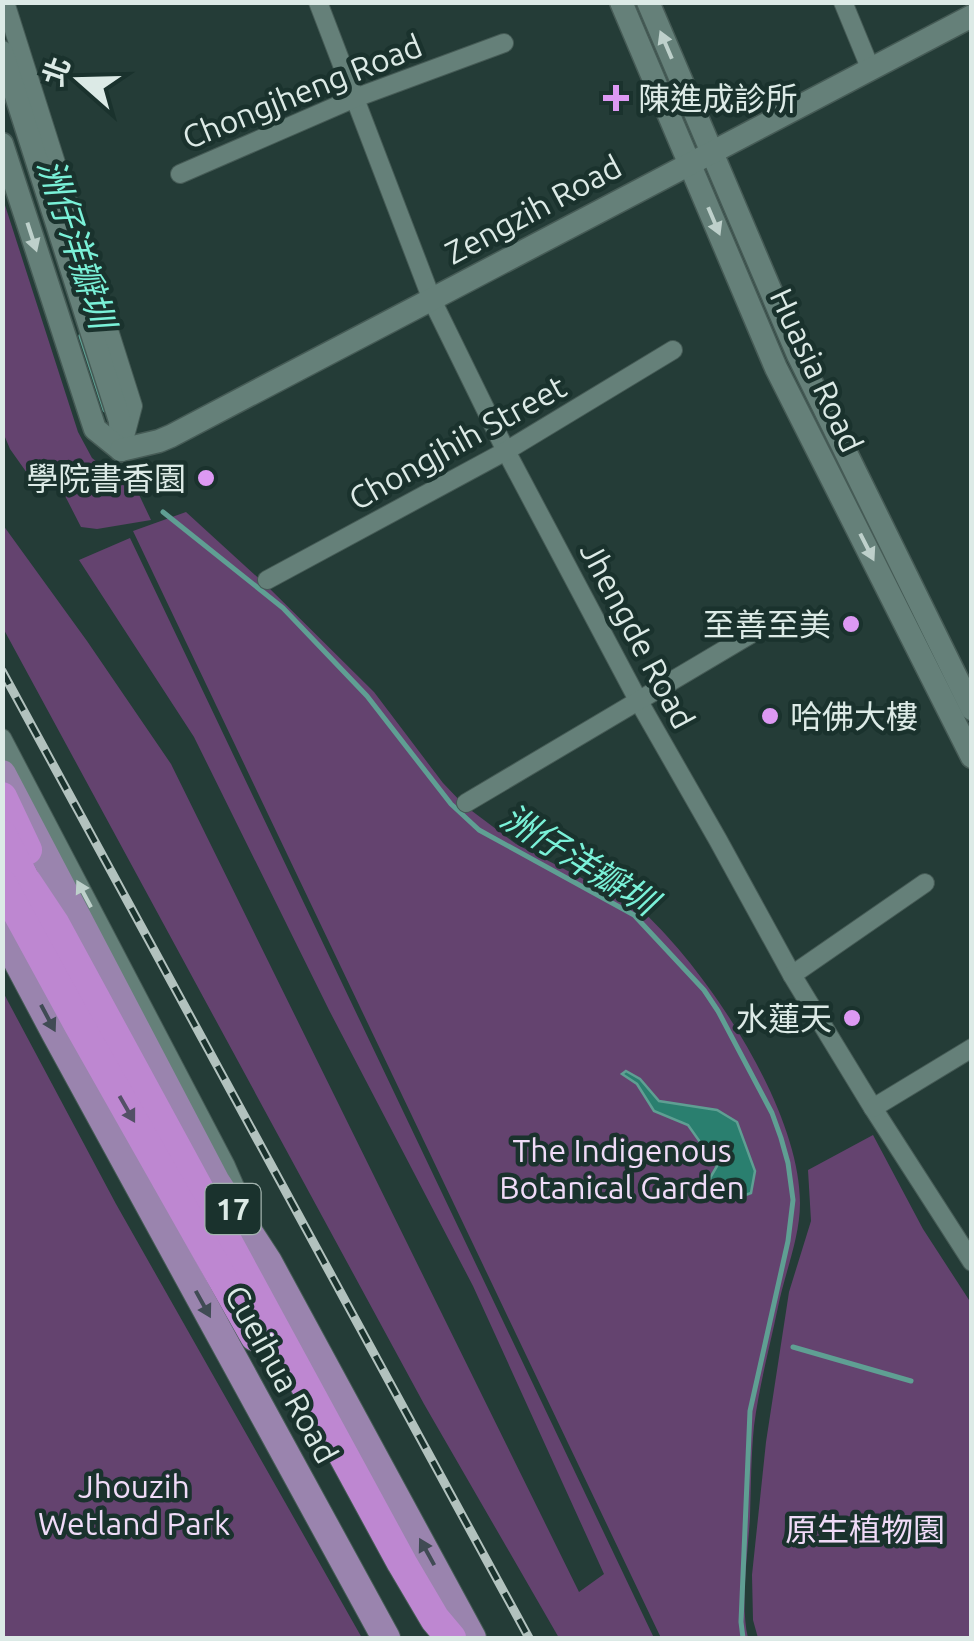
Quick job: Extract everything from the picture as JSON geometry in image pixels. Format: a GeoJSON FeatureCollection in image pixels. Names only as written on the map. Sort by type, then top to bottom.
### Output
{"type":"FeatureCollection","features":[{"type":"Feature","properties":{"kind":"highway"},"geometry":{"type":"LineString","coordinates":[[2,798],[38,875],[54,923]]}},
{"type":"Feature","properties":{"kind":"highway"},"geometry":{"type":"LineString","coordinates":[[2,835],[54,923],[402,1563],[435,1619],[451,1638]]}},
{"type":"Feature","properties":{"kind":"highway"},"geometry":{"type":"LineString","coordinates":[[2,884],[427,1638]]}},
{"type":"Feature","properties":{"kind":"main road","name":"Cueihua Road"},"geometry":{"type":"LineString","coordinates":[[2,774],[216,1182],[268,1262],[472,1638]]}},
{"type":"Feature","properties":{"kind":"main road","name":"Cueihua Road"},"geometry":{"type":"LineString","coordinates":[[2,932],[386,1638]]}},
{"type":"Feature","properties":{"kind":"street"},"geometry":{"type":"LineString","coordinates":[[5,2],[133,406],[121,450]]}},
{"type":"Feature","properties":{"kind":"street","name":"Jhengde Road"},"geometry":{"type":"LineString","coordinates":[[318,2],[432,300],[506,451],[638,700],[792,975],[972,1262]]}},
{"type":"Feature","properties":{"kind":"street","name":"Huasia Road"},"geometry":{"type":"LineString","coordinates":[[621,2],[776,368],[972,757]]}},
{"type":"Feature","properties":{"kind":"street","name":"Huasia Road"},"geometry":{"type":"LineString","coordinates":[[648,2],[798,354],[972,709]]}},
{"type":"Feature","properties":{"kind":"street"},"geometry":{"type":"LineString","coordinates":[[843,2],[871,70]]}},
{"type":"Feature","properties":{"kind":"street","name":"Zengzih Road"},"geometry":{"type":"LineString","coordinates":[[121,450],[159,442],[972,16]]}},
{"type":"Feature","properties":{"kind":"street","name":"Chongjheng Road"},"geometry":{"type":"LineString","coordinates":[[180,174],[355,98],[504,43]]}},
{"type":"Feature","properties":{"kind":"street"},"geometry":{"type":"LineString","coordinates":[[2,52],[120,421],[121,450]]}},
{"type":"Feature","properties":{"kind":"street"},"geometry":{"type":"LineString","coordinates":[[2,144],[91,417],[96,429],[121,450]]}},
{"type":"Feature","properties":{"kind":"street","name":"Chongjhih Street"},"geometry":{"type":"LineString","coordinates":[[268,580],[506,451],[673,350]]}},
{"type":"Feature","properties":{"kind":"street"},"geometry":{"type":"LineString","coordinates":[[837,488],[859,477]]}},
{"type":"Feature","properties":{"kind":"street"},"geometry":{"type":"LineString","coordinates":[[466,803],[773,621]]}},
{"type":"Feature","properties":{"kind":"street","name":"Cueihua Road"},"geometry":{"type":"LineString","coordinates":[[2,738],[226,1166],[268,1262]]}},
{"type":"Feature","properties":{"kind":"street"},"geometry":{"type":"LineString","coordinates":[[792,975],[924,882]]}},
{"type":"Feature","properties":{"kind":"street"},"geometry":{"type":"LineString","coordinates":[[873,1108],[972,1048]]}},
{"type":"Feature","properties":{"kind":"green space"},"geometry":{"type":"Polygon","coordinates":[[[3,199],[78,432],[92,458],[133,482],[151,520],[97,529],[81,527],[61,488],[39,490],[10,449],[2,430],[3,199]]]}},
{"type":"Feature","properties":{"kind":"green space","name":"The Indigenous Botanical Garden"},"geometry":{"type":"Polygon","coordinates":[[[186,512],[374,692],[464,805],[516,844],[639,908],[720,1003],[767,1084],[796,1166],[800,1203],[754,1426],[745,1595],[748,1638],[661,1638],[133,531],[186,512]]]}},
{"type":"Feature","properties":{"kind":"green space"},"geometry":{"type":"Polygon","coordinates":[[[3,525],[171,764],[579,1592],[604,1574],[473,1286],[329,1010],[194,737],[79,560],[130,538],[654,1638],[559,1638],[424,1404],[3,628],[3,525]]]}},
{"type":"Feature","properties":{"kind":"green space","name":"Jhouzih Wetland Park"},"geometry":{"type":"Polygon","coordinates":[[[3,992],[116,1204],[362,1638],[3,1638],[3,992]]]}},
{"type":"Feature","properties":{"kind":"green space","name":"原生植物園"},"geometry":{"type":"Polygon","coordinates":[[[873,1135],[923,1229],[971,1303],[971,1638],[758,1638],[753,1620],[752,1575],[766,1442],[789,1292],[811,1221],[808,1170],[873,1135]]]}},
{"type":"Feature","properties":{"kind":"shaded area"},"geometry":{"type":"Polygon","coordinates":[[[626,1071],[640,1079],[659,1101],[717,1110],[737,1122],[755,1171],[751,1193],[729,1201],[717,1194],[710,1178],[717,1166],[688,1125],[654,1111],[637,1084],[622,1074],[626,1071]]]}},
{"type":"Feature","properties":{"kind":"waterway","name":"洲仔洋瓣圳"},"geometry":{"type":"LineString","coordinates":[[81,336],[105,410]]}},
{"type":"Feature","properties":{"kind":"waterway","name":"洲仔洋瓣圳"},"geometry":{"type":"LineString","coordinates":[[163,512],[283,608],[367,696],[451,804],[479,830],[634,915],[704,990],[772,1113],[788,1163],[793,1200],[788,1241],[750,1411],[743,1638]]}},
{"type":"Feature","properties":{"kind":"waterway"},"geometry":{"type":"LineString","coordinates":[[793,1347],[911,1381]]}},
{"type":"Feature","properties":{"kind":"railway"},"geometry":{"type":"LineString","coordinates":[[2,671],[529,1638]]}},
{"type":"Feature","properties":{"kind":"place","name":"陳進成診所"},"geometry":{"type":"Point","coordinates":[616,98]}},
{"type":"Feature","properties":{"kind":"place","name":"學院書香園"},"geometry":{"type":"Point","coordinates":[206,478]}},
{"type":"Feature","properties":{"kind":"place","name":"至善至美"},"geometry":{"type":"Point","coordinates":[851,624]}},
{"type":"Feature","properties":{"kind":"place","name":"哈佛大樓"},"geometry":{"type":"Point","coordinates":[770,716]}},
{"type":"Feature","properties":{"kind":"place","name":"水蓮天"},"geometry":{"type":"Point","coordinates":[852,1018]}}]}
